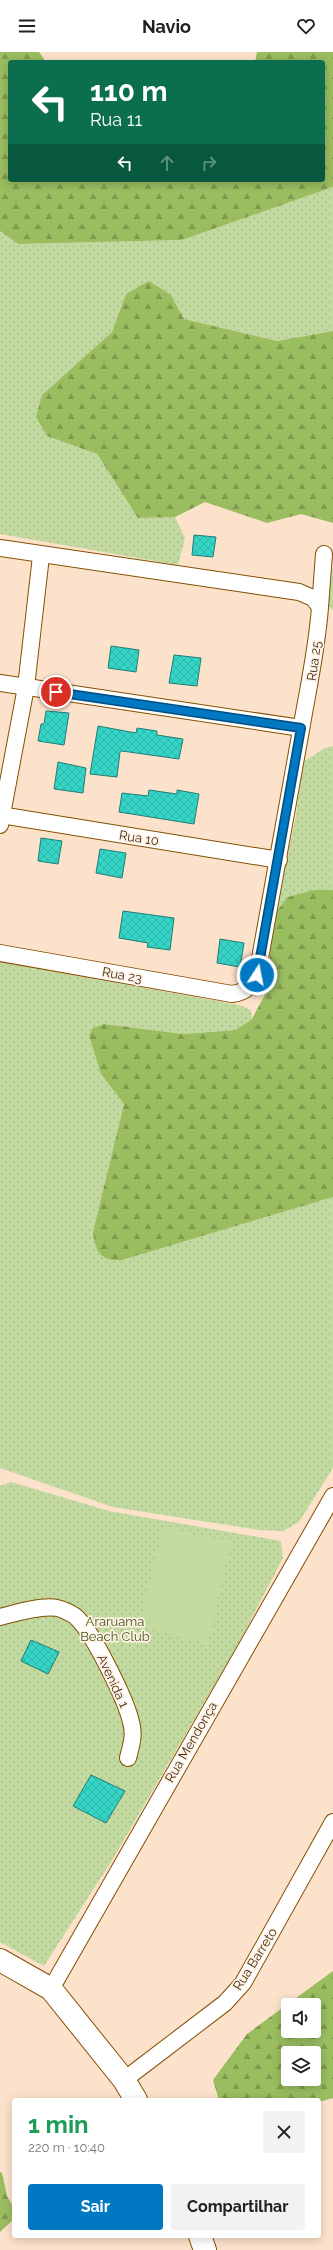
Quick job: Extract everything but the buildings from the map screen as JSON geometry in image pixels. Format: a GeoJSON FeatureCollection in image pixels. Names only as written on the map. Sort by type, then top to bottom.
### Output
{"type":"FeatureCollection","features":[{"type":"Feature","properties":{"kind":"street"},"geometry":{"type":"LineString","coordinates":[[0,548],[41,556],[299,592],[313,598],[320,607]]}},
{"type":"Feature","properties":{"kind":"street","name":"Rua 25"},"geometry":{"type":"LineString","coordinates":[[244,993],[257,975],[279,860],[301,728],[312,677],[324,554]]}},
{"type":"Feature","properties":{"kind":"street"},"geometry":{"type":"LineString","coordinates":[[1,819],[26,687],[41,556]]}},
{"type":"Feature","properties":{"kind":"street"},"geometry":{"type":"LineString","coordinates":[[0,683],[301,728]]}},
{"type":"Feature","properties":{"kind":"street","name":"Rua 10"},"geometry":{"type":"LineString","coordinates":[[1,819],[279,860]]}},
{"type":"Feature","properties":{"kind":"street","name":"Rua 23"},"geometry":{"type":"LineString","coordinates":[[0,953],[232,994],[244,993]]}},
{"type":"Feature","properties":{"kind":"street","name":"Rua Mendonça"},"geometry":{"type":"LineString","coordinates":[[51,1989],[333,1496]]}},
{"type":"Feature","properties":{"kind":"street","name":"Avenida 1"},"geometry":{"type":"LineString","coordinates":[[0,1617],[36,1609],[57,1608],[76,1616],[89,1633],[112,1676],[131,1722],[133,1737],[128,1758]]}},
{"type":"Feature","properties":{"kind":"street","name":"Rua Barreto"},"geometry":{"type":"LineString","coordinates":[[124,2080],[225,2003],[243,1983],[333,1822]]}},
{"type":"Feature","properties":{"kind":"street"},"geometry":{"type":"LineString","coordinates":[[0,1960],[51,1989],[124,2080],[135,2098]]}},
{"type":"Feature","properties":{"kind":"street"},"geometry":{"type":"LineString","coordinates":[[201,2238],[205,2250]]}},
{"type":"Feature","properties":{"kind":"green space"},"geometry":{"type":"Polygon","coordinates":[[[0,52],[39,52],[45,60],[8,60],[8,182],[325,182],[325,60],[255,60],[257,52],[333,52],[333,187],[182,240],[18,244],[0,231],[0,52]]]}},
{"type":"Feature","properties":{"kind":"green space"},"geometry":{"type":"Polygon","coordinates":[[[333,187],[333,331],[277,341],[184,319],[171,295],[126,294],[112,332],[42,395],[47,436],[97,454],[138,518],[175,517],[185,538],[178,565],[0,534],[0,231],[18,244],[182,240],[333,187]]]}},
{"type":"Feature","properties":{"kind":"green space"},"geometry":{"type":"Polygon","coordinates":[[[149,281],[171,295],[184,319],[277,341],[333,331],[333,523],[301,514],[267,523],[205,502],[175,517],[138,518],[97,454],[47,436],[36,417],[42,395],[112,332],[126,294],[149,281]]]}},
{"type":"Feature","properties":{"kind":"green space"},"geometry":{"type":"Polygon","coordinates":[[[333,566],[333,611],[326,602],[333,566]]]}},
{"type":"Feature","properties":{"kind":"green space"},"geometry":{"type":"Polygon","coordinates":[[[333,746],[333,890],[314,890],[276,912],[296,815],[303,762],[325,748],[333,746]]]}},
{"type":"Feature","properties":{"kind":"green space"},"geometry":{"type":"Polygon","coordinates":[[[314,890],[333,890],[333,1197],[122,1260],[104,1257],[100,1254],[95,1245],[93,1232],[124,1104],[101,1074],[89,1035],[93,1028],[104,1024],[183,1034],[236,1030],[252,1019],[270,985],[270,948],[276,912],[288,897],[314,890]]]}},
{"type":"Feature","properties":{"kind":"green space"},"geometry":{"type":"Polygon","coordinates":[[[0,962],[239,1005],[251,1010],[252,1019],[236,1030],[183,1034],[104,1024],[101,1074],[124,1104],[93,1232],[122,1260],[333,1197],[333,1468],[299,1522],[283,1531],[259,1530],[113,1507],[0,1468],[0,962]]]}},
{"type":"Feature","properties":{"kind":"green space","name":"Araruama Beach Club"},"geometry":{"type":"Polygon","coordinates":[[[11,1482],[109,1511],[281,1541],[283,1558],[237,1646],[111,1862],[44,1966],[0,1942],[0,1486],[11,1482]]]}},
{"type":"Feature","properties":{"kind":"green space"},"geometry":{"type":"Polygon","coordinates":[[[163,1527],[231,1542],[208,1644],[138,1625],[163,1527]]]}},
{"type":"Feature","properties":{"kind":"green space"},"geometry":{"type":"Polygon","coordinates":[[[333,1971],[333,2098],[321,2101],[321,2098],[218,2098],[213,2080],[247,2034],[281,2009],[281,2038],[321,2038],[321,1998],[296,1998],[333,1971]]]}},
{"type":"Feature","properties":{"kind":"green space"},"geometry":{"type":"Polygon","coordinates":[[[0,2172],[2,2173],[7,2196],[12,2205],[12,2221],[0,2232],[0,2172]]]}},
{"type":"Feature","properties":{"kind":"route"},"geometry":{"type":"LineString","coordinates":[[56,692],[301,728],[279,860],[257,975]]}}]}
